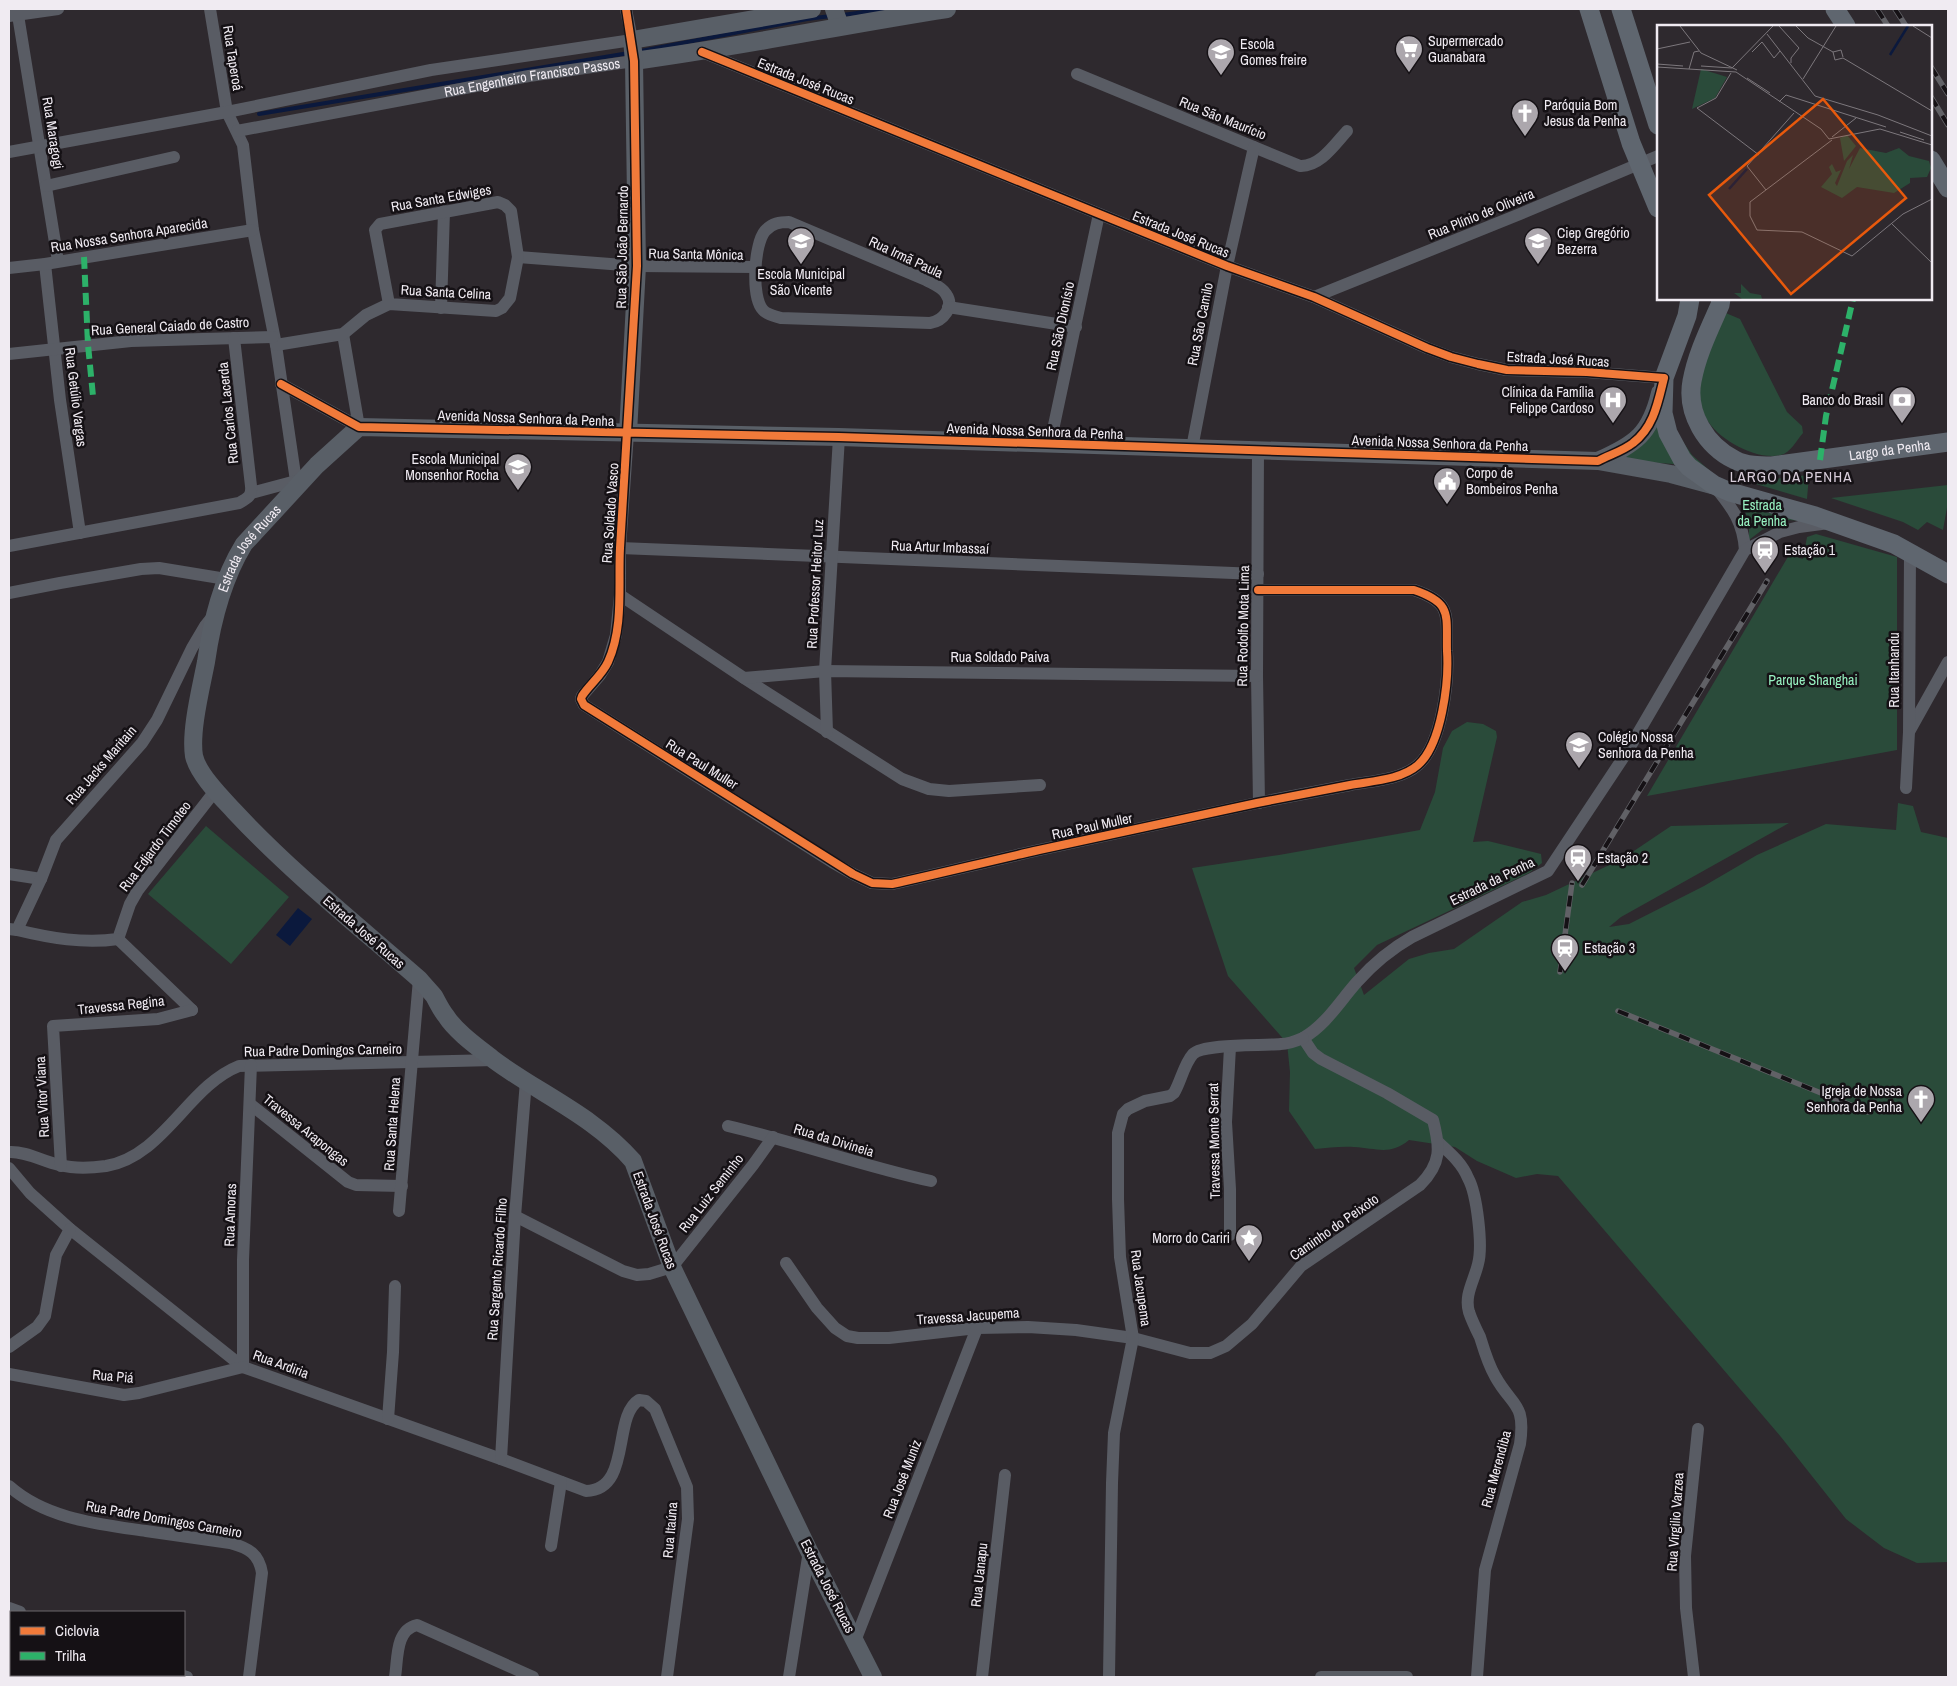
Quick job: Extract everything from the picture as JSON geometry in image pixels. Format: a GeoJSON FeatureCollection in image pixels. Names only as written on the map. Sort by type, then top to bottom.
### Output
{"type":"FeatureCollection","features":[{"type":"Feature","properties":{"kind":"main road"},"geometry":{"type":"LineString","coordinates":[[1589,9],[1639,165],[1657,206]]}},
{"type":"Feature","properties":{"kind":"main road"},"geometry":{"type":"LineString","coordinates":[[1621,9],[1657,122]]}},
{"type":"Feature","properties":{"kind":"main road"},"geometry":{"type":"LineString","coordinates":[[1835,9],[1845,25]]}},
{"type":"Feature","properties":{"kind":"main road"},"geometry":{"type":"LineString","coordinates":[[1932,162],[1948,188]]}},
{"type":"Feature","properties":{"kind":"main road"},"geometry":{"type":"LineString","coordinates":[[1690,300],[1687,316],[1664,378],[1663,413],[1668,433],[1676,451],[1689,467],[1714,485],[1730,492],[1782,506],[1894,544],[1948,574]]}},
{"type":"Feature","properties":{"kind":"main road","name":"Largo da Penha"},"geometry":{"type":"LineString","coordinates":[[1721,300],[1703,340],[1691,382],[1693,412],[1708,440],[1721,452],[1746,464],[1758,466],[1787,465],[1948,442]]}},
{"type":"Feature","properties":{"kind":"street"},"geometry":{"type":"LineString","coordinates":[[15,13],[58,9]]}},
{"type":"Feature","properties":{"kind":"street","name":"Rua Taperoá"},"geometry":{"type":"LineString","coordinates":[[210,9],[227,112]]}},
{"type":"Feature","properties":{"kind":"street"},"geometry":{"type":"LineString","coordinates":[[626,9],[633,50]]}},
{"type":"Feature","properties":{"kind":"street","name":"Rua Engenheiro Francisco Passos"},"geometry":{"type":"LineString","coordinates":[[237,131],[529,76],[812,9]]}},
{"type":"Feature","properties":{"kind":"street","name":"Rua Engenheiro Francisco Passos"},"geometry":{"type":"LineString","coordinates":[[9,152],[227,112],[431,70],[633,50],[702,52],[837,16],[947,9]]}},
{"type":"Feature","properties":{"kind":"street","name":"Rua Maragogi"},"geometry":{"type":"LineString","coordinates":[[15,13],[40,147],[58,262]]}},
{"type":"Feature","properties":{"kind":"street","name":"Rua São João Bernardo"},"geometry":{"type":"LineString","coordinates":[[628,434],[637,266],[633,50]]}},
{"type":"Feature","properties":{"kind":"street","name":"Estrada José Rucas"},"geometry":{"type":"LineString","coordinates":[[702,52],[1227,266],[1314,297],[1451,357],[1507,370],[1587,372],[1664,378]]}},
{"type":"Feature","properties":{"kind":"street","name":"Rua São Maurício"},"geometry":{"type":"LineString","coordinates":[[1077,74],[1300,166],[1314,163],[1325,155],[1347,131]]}},
{"type":"Feature","properties":{"kind":"street"},"geometry":{"type":"LineString","coordinates":[[9,546],[240,503],[248,499],[251,489],[296,484],[274,341],[254,230],[243,145],[227,112]]}},
{"type":"Feature","properties":{"kind":"street","name":"Rua São Camilo"},"geometry":{"type":"LineString","coordinates":[[1192,448],[1227,266],[1254,147]]}},
{"type":"Feature","properties":{"kind":"street","name":"Rua Plínio de Oliveira"},"geometry":{"type":"LineString","coordinates":[[1314,297],[1657,156]]}},
{"type":"Feature","properties":{"kind":"street"},"geometry":{"type":"LineString","coordinates":[[46,186],[174,157]]}},
{"type":"Feature","properties":{"kind":"street","name":"Rua Santa Edwiges"},"geometry":{"type":"LineString","coordinates":[[389,304],[376,228],[380,224],[498,202],[505,205],[511,211],[518,257]]}},
{"type":"Feature","properties":{"kind":"street"},"geometry":{"type":"LineString","coordinates":[[440,308],[444,211]]}},
{"type":"Feature","properties":{"kind":"street","name":"Rua São Dionísio"},"geometry":{"type":"LineString","coordinates":[[1050,444],[1099,214]]}},
{"type":"Feature","properties":{"kind":"street","name":"Rua Irmã Paula"},"geometry":{"type":"LineString","coordinates":[[790,222],[926,280],[945,292],[949,300],[948,307],[941,320],[930,323],[780,318],[763,310],[758,300],[754,267],[762,236],[775,223],[790,222]]}},
{"type":"Feature","properties":{"kind":"street","name":"Rua Nossa Senhora Aparecida"},"geometry":{"type":"LineString","coordinates":[[9,268],[58,262],[254,230]]}},
{"type":"Feature","properties":{"kind":"street","name":"Rua Santa Mônica"},"geometry":{"type":"LineString","coordinates":[[518,257],[637,266],[754,267]]}},
{"type":"Feature","properties":{"kind":"street","name":"Rua Santa Celina"},"geometry":{"type":"LineString","coordinates":[[343,334],[366,315],[389,304],[496,311],[502,308],[510,298],[518,257]]}},
{"type":"Feature","properties":{"kind":"street","name":"Rua Getúlio Vargas"},"geometry":{"type":"LineString","coordinates":[[45,264],[60,400],[80,533]]}},
{"type":"Feature","properties":{"kind":"street"},"geometry":{"type":"LineString","coordinates":[[948,307],[1076,326]]}},
{"type":"Feature","properties":{"kind":"street"},"geometry":{"type":"LineString","coordinates":[[274,341],[343,334],[359,426]]}},
{"type":"Feature","properties":{"kind":"street","name":"Rua General Caiado de Castro"},"geometry":{"type":"LineString","coordinates":[[9,354],[131,342],[234,338],[274,341]]}},
{"type":"Feature","properties":{"kind":"street","name":"Rua Carlos Lacerda"},"geometry":{"type":"LineString","coordinates":[[234,338],[251,489]]}},
{"type":"Feature","properties":{"kind":"street","name":"Avenida Nossa Senhora da Penha"},"geometry":{"type":"LineString","coordinates":[[359,426],[628,434],[839,437],[1598,461],[1632,444],[1651,423],[1664,378]]}},
{"type":"Feature","properties":{"kind":"street"},"geometry":{"type":"LineString","coordinates":[[281,384],[359,426]]}},
{"type":"Feature","properties":{"kind":"street","name":"Estrada José Rucas"},"geometry":{"type":"LineString","coordinates":[[359,426],[296,484],[244,544],[235,558],[215,614],[193,744],[195,757],[216,791],[265,844],[419,979],[434,997],[446,1018],[495,1060],[567,1105],[596,1126],[623,1149],[633,1161],[672,1267],[809,1551],[873,1677]]}},
{"type":"Feature","properties":{"kind":"street","name":"Rua Soldado Vasco"},"geometry":{"type":"LineString","coordinates":[[620,595],[620,548],[628,434]]}},
{"type":"Feature","properties":{"kind":"street","name":"Rua Professor Heitor Luz"},"geometry":{"type":"LineString","coordinates":[[827,732],[825,671],[839,437]]}},
{"type":"Feature","properties":{"kind":"street","name":"Rua Rodolfo Mota Lima"},"geometry":{"type":"LineString","coordinates":[[1258,449],[1258,803]]}},
{"type":"Feature","properties":{"kind":"street"},"geometry":{"type":"LineString","coordinates":[[1598,461],[1671,474],[1714,485],[1740,521],[1744,534],[1745,550],[1780,532],[1799,527],[1834,523]]}},
{"type":"Feature","properties":{"kind":"street","name":"Rua Artur Imbassaí"},"geometry":{"type":"LineString","coordinates":[[620,548],[1258,574]]}},
{"type":"Feature","properties":{"kind":"street","name":"Estrada da Penha"},"geometry":{"type":"LineString","coordinates":[[1303,1038],[1324,1022],[1358,981],[1392,949],[1412,937],[1548,871],[1627,752],[1745,550]]}},
{"type":"Feature","properties":{"kind":"street","name":"Rua Itanhandu"},"geometry":{"type":"LineString","coordinates":[[1906,788],[1909,732],[1910,552]]}},
{"type":"Feature","properties":{"kind":"street"},"geometry":{"type":"LineString","coordinates":[[9,593],[141,569],[159,568],[226,579]]}},
{"type":"Feature","properties":{"kind":"street","name":"Rua Paul Muller"},"geometry":{"type":"LineString","coordinates":[[620,595],[616,635],[608,662],[600,675],[582,696],[581,699],[584,705],[846,870],[872,883],[892,884],[1038,850],[1258,803],[1393,777],[1418,765],[1427,754],[1433,740],[1445,700],[1448,673],[1446,613],[1440,603],[1431,596],[1414,590],[1258,590]]}},
{"type":"Feature","properties":{"kind":"street"},"geometry":{"type":"LineString","coordinates":[[620,595],[890,773],[929,789],[949,792],[1040,785]]}},
{"type":"Feature","properties":{"kind":"street","name":"Rua Jacks Maritain"},"geometry":{"type":"LineString","coordinates":[[13,929],[41,879],[56,840],[142,743],[157,720],[192,648],[205,626],[215,614]]}},
{"type":"Feature","properties":{"kind":"street"},"geometry":{"type":"LineString","coordinates":[[1909,732],[1948,662]]}},
{"type":"Feature","properties":{"kind":"street","name":"Rua Soldado Paiva"},"geometry":{"type":"LineString","coordinates":[[744,678],[825,671],[1257,676]]}},
{"type":"Feature","properties":{"kind":"street","name":"Rua Edjardo Timoteo"},"geometry":{"type":"LineString","coordinates":[[118,939],[130,904],[138,890],[216,791]]}},
{"type":"Feature","properties":{"kind":"street"},"geometry":{"type":"LineString","coordinates":[[9,874],[41,879]]}},
{"type":"Feature","properties":{"kind":"street"},"geometry":{"type":"LineString","coordinates":[[13,929],[46,937],[101,942],[118,939]]}},
{"type":"Feature","properties":{"kind":"street","name":"Travessa Regina"},"geometry":{"type":"LineString","coordinates":[[53,1026],[158,1019],[192,1010],[118,939]]}},
{"type":"Feature","properties":{"kind":"street","name":"Rua Santa Helena"},"geometry":{"type":"LineString","coordinates":[[399,1211],[419,979]]}},
{"type":"Feature","properties":{"kind":"street","name":"Rua Vitor Viana"},"geometry":{"type":"LineString","coordinates":[[53,1026],[60,1166]]}},
{"type":"Feature","properties":{"kind":"street","name":"Rua Jacupema"},"geometry":{"type":"LineString","coordinates":[[1109,1677],[1114,1433],[1132,1338],[1120,1257],[1118,1133],[1123,1114],[1128,1109],[1145,1101],[1170,1096],[1174,1092],[1194,1053],[1213,1047],[1282,1044],[1303,1038]]}},
{"type":"Feature","properties":{"kind":"street","name":"Caminho do Peixoto"},"geometry":{"type":"LineString","coordinates":[[1132,1338],[1190,1353],[1210,1353],[1226,1346],[1252,1324],[1301,1266],[1420,1185],[1432,1170],[1438,1156],[1439,1143],[1433,1120],[1387,1093],[1321,1059],[1313,1053],[1303,1038]]}},
{"type":"Feature","properties":{"kind":"street","name":"Travessa Monte Serrat"},"geometry":{"type":"LineString","coordinates":[[1230,1047],[1226,1122],[1230,1189],[1230,1235]]}},
{"type":"Feature","properties":{"kind":"street","name":"Rua Padre Domingos Carneiro"},"geometry":{"type":"LineString","coordinates":[[9,1152],[24,1153],[60,1166],[86,1168],[108,1166],[126,1160],[148,1146],[222,1075],[239,1066],[495,1060]]}},
{"type":"Feature","properties":{"kind":"street","name":"Rua Amoras"},"geometry":{"type":"LineString","coordinates":[[243,1367],[243,1260],[251,1065]]}},
{"type":"Feature","properties":{"kind":"street","name":"Rua Sargento Ricardo Filho"},"geometry":{"type":"LineString","coordinates":[[501,1459],[526,1081]]}},
{"type":"Feature","properties":{"kind":"street","name":"Travessa Arapongas"},"geometry":{"type":"LineString","coordinates":[[250,1104],[348,1182],[356,1185],[402,1186]]}},
{"type":"Feature","properties":{"kind":"street","name":"Rua da Divineia"},"geometry":{"type":"LineString","coordinates":[[728,1126],[773,1137],[879,1169],[931,1181]]}},
{"type":"Feature","properties":{"kind":"street","name":"Rua Luiz Seminho"},"geometry":{"type":"LineString","coordinates":[[672,1267],[773,1137]]}},
{"type":"Feature","properties":{"kind":"street","name":"Rua Merendiba"},"geometry":{"type":"LineString","coordinates":[[1439,1143],[1455,1157],[1469,1179],[1478,1224],[1480,1249],[1478,1264],[1468,1292],[1468,1305],[1495,1377],[1514,1400],[1521,1414],[1522,1428],[1520,1444],[1485,1570],[1477,1677]]}},
{"type":"Feature","properties":{"kind":"street","name":"Rua Ardiria"},"geometry":{"type":"LineString","coordinates":[[9,1168],[30,1193],[70,1229],[243,1367],[586,1491],[598,1489]]}},
{"type":"Feature","properties":{"kind":"street"},"geometry":{"type":"LineString","coordinates":[[516,1216],[623,1271],[637,1275],[649,1274],[672,1267]]}},
{"type":"Feature","properties":{"kind":"street"},"geometry":{"type":"LineString","coordinates":[[9,1347],[37,1327],[45,1316],[56,1255],[70,1229]]}},
{"type":"Feature","properties":{"kind":"street","name":"Travessa Jacupema"},"geometry":{"type":"LineString","coordinates":[[786,1264],[817,1308],[835,1328],[847,1336],[864,1339],[977,1328],[1028,1327],[1076,1330],[1132,1338]]}},
{"type":"Feature","properties":{"kind":"street"},"geometry":{"type":"LineString","coordinates":[[388,1419],[395,1286]]}},
{"type":"Feature","properties":{"kind":"street","name":"Rua José Muniz"},"geometry":{"type":"LineString","coordinates":[[856,1642],[977,1328]]}},
{"type":"Feature","properties":{"kind":"street","name":"Rua Piá"},"geometry":{"type":"LineString","coordinates":[[9,1374],[124,1395],[243,1367]]}},
{"type":"Feature","properties":{"kind":"street","name":"Rua Itaúna"},"geometry":{"type":"LineString","coordinates":[[598,1489],[605,1484],[615,1468],[622,1446],[628,1414],[634,1403],[639,1400],[646,1401],[654,1409],[684,1478],[688,1495],[688,1519],[667,1677]]}},
{"type":"Feature","properties":{"kind":"street","name":"Rua Virgilio Varzea"},"geometry":{"type":"LineString","coordinates":[[1694,1677],[1686,1608],[1684,1556],[1698,1429]]}},
{"type":"Feature","properties":{"kind":"street","name":"Rua Uanapu"},"geometry":{"type":"LineString","coordinates":[[982,1677],[1005,1475]]}},
{"type":"Feature","properties":{"kind":"street"},"geometry":{"type":"LineString","coordinates":[[550,1546],[560,1482]]}},
{"type":"Feature","properties":{"kind":"street","name":"Rua Padre Domingos Carneiro"},"geometry":{"type":"LineString","coordinates":[[9,1486],[37,1506],[63,1516],[116,1527],[230,1543],[243,1546],[252,1552],[260,1562],[262,1573],[249,1677]]}},
{"type":"Feature","properties":{"kind":"street"},"geometry":{"type":"LineString","coordinates":[[789,1677],[809,1551]]}},
{"type":"Feature","properties":{"kind":"street"},"geometry":{"type":"LineString","coordinates":[[396,1677],[400,1644],[406,1630],[417,1625],[423,1626],[533,1677]]}},
{"type":"Feature","properties":{"kind":"street"},"geometry":{"type":"LineString","coordinates":[[1326,1677],[1407,1677]]}},
{"type":"Feature","properties":{"kind":"green space"},"geometry":{"type":"Polygon","coordinates":[[[1721,311],[1740,319],[1787,412],[1802,426],[1803,433],[1784,454],[1761,455],[1739,447],[1719,434],[1705,416],[1699,392],[1701,371],[1721,311]]]}},
{"type":"Feature","properties":{"kind":"green space"},"geometry":{"type":"Polygon","coordinates":[[[1670,412],[1677,433],[1692,455],[1718,478],[1673,464],[1609,459],[1670,412]]]}},
{"type":"Feature","properties":{"kind":"green space"},"geometry":{"type":"Polygon","coordinates":[[[1809,475],[1807,499],[1749,482],[1809,475]]]}},
{"type":"Feature","properties":{"kind":"green space","name":"Estrada da Penha"},"geometry":{"type":"Polygon","coordinates":[[[1718,478],[1824,522],[1788,520],[1762,530],[1749,540],[1749,523],[1744,509],[1718,478]]]}},
{"type":"Feature","properties":{"kind":"green space"},"geometry":{"type":"Polygon","coordinates":[[[1948,485],[1948,502],[1943,530],[1927,522],[1918,530],[1903,522],[1831,498],[1948,485]]]}},
{"type":"Feature","properties":{"kind":"green space","name":"Parque Shanghai"},"geometry":{"type":"Polygon","coordinates":[[[1816,534],[1897,557],[1897,750],[1647,796],[1789,555],[1803,559],[1807,537],[1816,534]]]}},
{"type":"Feature","properties":{"kind":"green space"},"geometry":{"type":"Polygon","coordinates":[[[1467,722],[1483,724],[1496,731],[1497,737],[1473,842],[1488,841],[1541,854],[1542,863],[1529,873],[1377,945],[1354,968],[1364,995],[1409,959],[1429,953],[1454,949],[1522,902],[1546,895],[1622,859],[1671,826],[1789,823],[1621,917],[1609,927],[1629,924],[1704,886],[1757,855],[1826,824],[1896,830],[1898,803],[1913,806],[1921,832],[1948,838],[1948,1562],[1917,1563],[1884,1548],[1846,1519],[1781,1437],[1558,1176],[1537,1174],[1516,1178],[1477,1161],[1455,1147],[1409,1140],[1389,1150],[1349,1147],[1315,1149],[1289,1111],[1290,1072],[1287,1043],[1228,976],[1192,868],[1420,830],[1435,792],[1443,748],[1452,731],[1467,722]]]}},
{"type":"Feature","properties":{"kind":"green space"},"geometry":{"type":"Polygon","coordinates":[[[206,826],[289,897],[231,964],[148,894],[206,826]]]}},
{"type":"Feature","properties":{"kind":"water"},"geometry":{"type":"Polygon","coordinates":[[[298,908],[312,919],[290,946],[276,935],[298,908]]]}},
{"type":"Feature","properties":{"kind":"waterway"},"geometry":{"type":"LineString","coordinates":[[843,15],[885,9]]}},
{"type":"Feature","properties":{"kind":"waterway"},"geometry":{"type":"LineString","coordinates":[[641,51],[831,16]]}},
{"type":"Feature","properties":{"kind":"waterway"},"geometry":{"type":"LineString","coordinates":[[259,114],[629,53]]}},
{"type":"Feature","properties":{"kind":"railway"},"geometry":{"type":"LineString","coordinates":[[1877,9],[1887,25]]}},
{"type":"Feature","properties":{"kind":"railway"},"geometry":{"type":"LineString","coordinates":[[1895,9],[1905,25]]}},
{"type":"Feature","properties":{"kind":"railway"},"geometry":{"type":"LineString","coordinates":[[1932,69],[1948,94]]}},
{"type":"Feature","properties":{"kind":"railway"},"geometry":{"type":"LineString","coordinates":[[1932,99],[1948,125]]}},
{"type":"Feature","properties":{"kind":"railway"},"geometry":{"type":"LineString","coordinates":[[1582,885],[1767,581]]}},
{"type":"Feature","properties":{"kind":"railway"},"geometry":{"type":"LineString","coordinates":[[1560,972],[1572,883]]}},
{"type":"Feature","properties":{"kind":"railway"},"geometry":{"type":"LineString","coordinates":[[1618,1011],[1868,1112]]}},
{"type":"Feature","properties":{"kind":"marked path"},"geometry":{"type":"LineString","coordinates":[[84,257],[88,345],[93,396]]}},
{"type":"Feature","properties":{"kind":"marked path"},"geometry":{"type":"LineString","coordinates":[[1820,460],[1826,416],[1853,300]]}},
{"type":"Feature","properties":{"kind":"cycle path"},"geometry":{"type":"LineString","coordinates":[[626,9],[634,61],[637,266],[620,548],[619,606],[613,649],[605,667],[582,696],[581,699],[584,705],[853,874],[872,883],[892,884],[1257,803],[1395,777],[1418,765],[1433,743],[1445,695],[1447,679],[1447,628],[1445,612],[1441,606],[1427,595],[1414,590],[1258,590]]}},
{"type":"Feature","properties":{"kind":"cycle path"},"geometry":{"type":"LineString","coordinates":[[281,384],[359,427],[839,437],[1598,461],[1633,443],[1646,429],[1654,414],[1664,378],[1587,372],[1507,370],[1451,357],[1314,297],[1227,266],[702,52]]}},
{"type":"Feature","properties":{"kind":"place","name":"Supermercado Guanabara"},"geometry":{"type":"Point","coordinates":[1409,73]}},
{"type":"Feature","properties":{"kind":"place","name":"Escola Gomes freire"},"geometry":{"type":"Point","coordinates":[1221,76]}},
{"type":"Feature","properties":{"kind":"place","name":"Paróquia Bom Jesus da Penha"},"geometry":{"type":"Point","coordinates":[1525,137]}},
{"type":"Feature","properties":{"kind":"place","name":"Escola Municipal São Vicente"},"geometry":{"type":"Point","coordinates":[801,265]}},
{"type":"Feature","properties":{"kind":"place","name":"Ciep Gregório Bezerra"},"geometry":{"type":"Point","coordinates":[1538,265]}},
{"type":"Feature","properties":{"kind":"place","name":"Clínica da Família Felippe Cardoso"},"geometry":{"type":"Point","coordinates":[1613,424]}},
{"type":"Feature","properties":{"kind":"place","name":"Banco do Brasil"},"geometry":{"type":"Point","coordinates":[1902,424]}},
{"type":"Feature","properties":{"kind":"place","name":"Escola Municipal Monsenhor Rocha"},"geometry":{"type":"Point","coordinates":[518,491]}},
{"type":"Feature","properties":{"kind":"place","name":"Corpo de Bombeiros Penha"},"geometry":{"type":"Point","coordinates":[1447,505]}},
{"type":"Feature","properties":{"kind":"place","name":"Estação 1"},"geometry":{"type":"Point","coordinates":[1765,574]}},
{"type":"Feature","properties":{"kind":"place","name":"Colégio Nossa Senhora da Penha"},"geometry":{"type":"Point","coordinates":[1579,769]}},
{"type":"Feature","properties":{"kind":"place","name":"Estação 2"},"geometry":{"type":"Point","coordinates":[1578,882]}},
{"type":"Feature","properties":{"kind":"place","name":"Estação 3"},"geometry":{"type":"Point","coordinates":[1565,972]}},
{"type":"Feature","properties":{"kind":"place","name":"Igreja de Nossa Senhora da Penha"},"geometry":{"type":"Point","coordinates":[1921,1123]}},
{"type":"Feature","properties":{"kind":"place","name":"Morro do Cariri"},"geometry":{"type":"Point","coordinates":[1249,1262]}},
{"type":"Feature","properties":{"kind":"district","name":"LARGO DA PENHA"},"geometry":{"type":"Point","coordinates":[1791,477]}}]}
